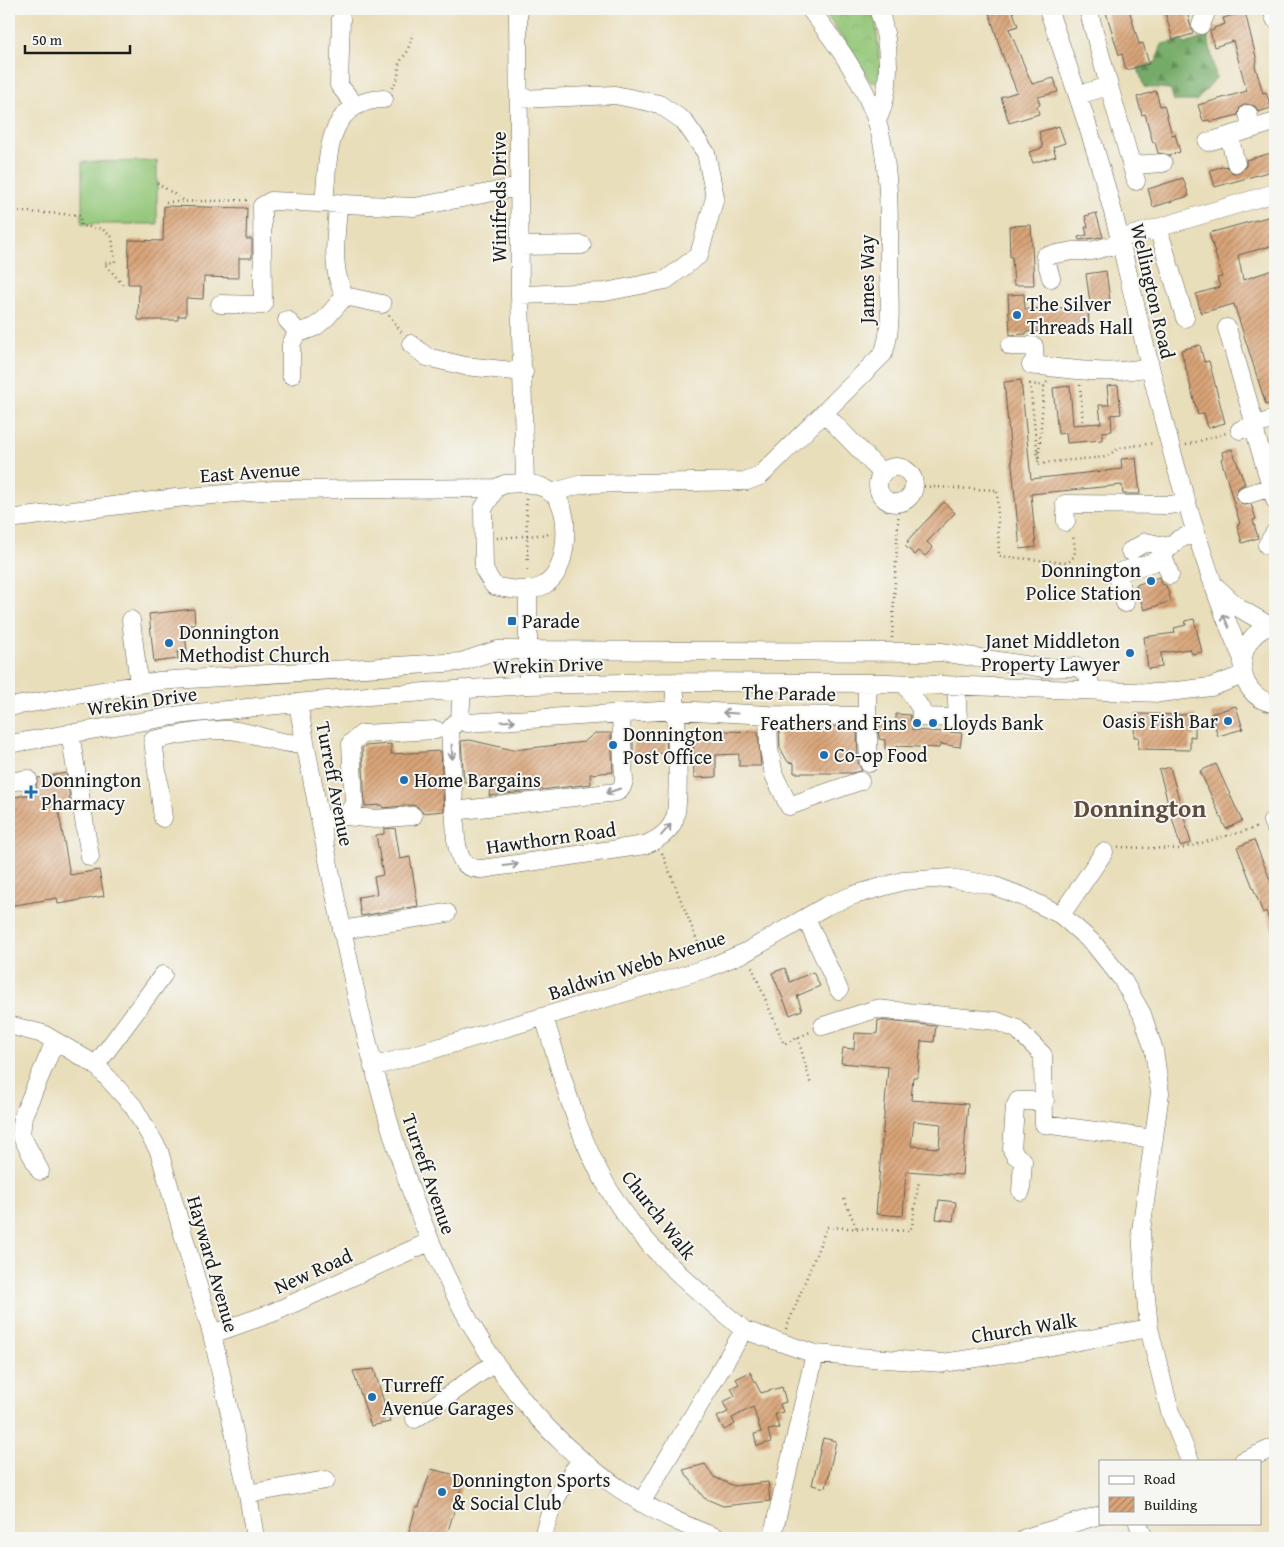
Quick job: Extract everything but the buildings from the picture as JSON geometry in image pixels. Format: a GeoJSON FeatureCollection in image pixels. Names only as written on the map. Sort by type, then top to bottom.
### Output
{"type":"FeatureCollection","features":[{"type":"Feature","properties":{"kind":"street","name":"Winifreds Drive"},"geometry":{"type":"LineString","coordinates":[[518,9],[520,295],[524,372],[525,483]]}},
{"type":"Feature","properties":{"kind":"street","name":"James Way"},"geometry":{"type":"LineString","coordinates":[[551,492],[582,484],[747,481],[760,476],[825,414],[883,354],[888,343],[886,174],[877,121],[860,83],[841,49],[810,9]]}},
{"type":"Feature","properties":{"kind":"street","name":"James Way"},"geometry":{"type":"LineString","coordinates":[[877,121],[884,106],[887,80],[883,22],[878,9]]}},
{"type":"Feature","properties":{"kind":"street","name":"Wellington Road"},"geometry":{"type":"LineString","coordinates":[[1048,9],[1078,95],[1120,241],[1149,367],[1186,502],[1223,615],[1242,657]]}},
{"type":"Feature","properties":{"kind":"street"},"geometry":{"type":"LineString","coordinates":[[1088,9],[1134,173],[1163,163]]}},
{"type":"Feature","properties":{"kind":"street"},"geometry":{"type":"LineString","coordinates":[[1272,9],[1275,19]]}},
{"type":"Feature","properties":{"kind":"street"},"geometry":{"type":"LineString","coordinates":[[341,18],[340,85],[355,105]]}},
{"type":"Feature","properties":{"kind":"street"},"geometry":{"type":"LineString","coordinates":[[1078,95],[1109,86]]}},
{"type":"Feature","properties":{"kind":"street"},"geometry":{"type":"LineString","coordinates":[[520,99],[615,95],[659,104],[684,121],[706,153],[715,197],[699,255],[666,280],[605,292],[520,295]]}},
{"type":"Feature","properties":{"kind":"street"},"geometry":{"type":"LineString","coordinates":[[382,304],[345,296],[338,284],[335,269],[331,203],[331,136],[340,121],[355,105],[367,100],[384,99]]}},
{"type":"Feature","properties":{"kind":"street"},"geometry":{"type":"LineString","coordinates":[[1208,142],[1228,136],[1250,122],[1275,122]]}},
{"type":"Feature","properties":{"kind":"street"},"geometry":{"type":"LineString","coordinates":[[1228,136],[1236,163]]}},
{"type":"Feature","properties":{"kind":"street"},"geometry":{"type":"LineString","coordinates":[[220,304],[263,304],[262,206],[271,201],[416,207],[520,187]]}},
{"type":"Feature","properties":{"kind":"street"},"geometry":{"type":"LineString","coordinates":[[1051,278],[1045,256],[1073,251],[1091,251],[1158,228],[1275,194]]}},
{"type":"Feature","properties":{"kind":"street"},"geometry":{"type":"LineString","coordinates":[[1158,228],[1185,318]]}},
{"type":"Feature","properties":{"kind":"street"},"geometry":{"type":"LineString","coordinates":[[520,246],[582,245]]}},
{"type":"Feature","properties":{"kind":"street"},"geometry":{"type":"LineString","coordinates":[[291,375],[293,326],[315,327],[326,318],[345,296]]}},
{"type":"Feature","properties":{"kind":"street"},"geometry":{"type":"LineString","coordinates":[[1226,328],[1250,406],[1249,427],[1274,491],[1246,495]]}},
{"type":"Feature","properties":{"kind":"street"},"geometry":{"type":"LineString","coordinates":[[411,344],[428,357],[465,366],[524,372]]}},
{"type":"Feature","properties":{"kind":"street"},"geometry":{"type":"LineString","coordinates":[[1010,346],[1034,346],[1033,366],[1054,367],[1084,376],[1132,371],[1149,367]]}},
{"type":"Feature","properties":{"kind":"street"},"geometry":{"type":"LineString","coordinates":[[825,414],[882,473]]}},
{"type":"Feature","properties":{"kind":"street"},"geometry":{"type":"LineString","coordinates":[[1249,427],[1275,419]]}},
{"type":"Feature","properties":{"kind":"street"},"geometry":{"type":"LineString","coordinates":[[892,467],[902,468],[911,474],[914,486],[910,497],[899,504],[888,502],[880,494],[878,483],[882,473],[892,467]]}},
{"type":"Feature","properties":{"kind":"street"},"geometry":{"type":"LineString","coordinates":[[525,483],[545,488],[558,499],[565,518],[566,533],[559,572],[552,581],[528,591],[494,586],[484,570],[483,509],[496,488],[505,484],[525,483]]}},
{"type":"Feature","properties":{"kind":"street","name":"East Avenue"},"geometry":{"type":"LineString","coordinates":[[9,519],[176,498],[274,490],[496,488]]}},
{"type":"Feature","properties":{"kind":"street"},"geometry":{"type":"LineString","coordinates":[[1066,522],[1065,504],[1170,505],[1186,502]]}},
{"type":"Feature","properties":{"kind":"street"},"geometry":{"type":"LineString","coordinates":[[1125,603],[1117,573],[1154,562],[1179,539],[1196,533]]}},
{"type":"Feature","properties":{"kind":"street"},"geometry":{"type":"LineString","coordinates":[[1130,550],[1146,542],[1166,551]]}},
{"type":"Feature","properties":{"kind":"street"},"geometry":{"type":"LineString","coordinates":[[1166,551],[1170,575]]}},
{"type":"Feature","properties":{"kind":"street","name":"Wellington Road"},"geometry":{"type":"LineString","coordinates":[[1213,584],[1239,608],[1273,625]]}},
{"type":"Feature","properties":{"kind":"street"},"geometry":{"type":"LineString","coordinates":[[528,591],[528,685]]}},
{"type":"Feature","properties":{"kind":"street"},"geometry":{"type":"LineString","coordinates":[[131,620],[139,684]]}},
{"type":"Feature","properties":{"kind":"street"},"geometry":{"type":"LineString","coordinates":[[1273,625],[1262,629],[1249,641],[1242,657],[1243,675],[1253,693],[1274,706]]}},
{"type":"Feature","properties":{"kind":"street","name":"Wrekin Drive"},"geometry":{"type":"LineString","coordinates":[[9,707],[158,681],[461,662],[497,650],[941,652],[1044,668],[1077,667],[1087,674],[1092,690]]}},
{"type":"Feature","properties":{"kind":"street","name":"Wrekin Drive"},"geometry":{"type":"LineString","coordinates":[[9,744],[186,714],[368,696],[528,685],[674,682],[868,683],[1160,693],[1211,687],[1243,675]]}},
{"type":"Feature","properties":{"kind":"street"},"geometry":{"type":"LineString","coordinates":[[657,840],[668,830],[676,811],[676,710],[674,682]]}},
{"type":"Feature","properties":{"kind":"street"},"geometry":{"type":"LineString","coordinates":[[868,683],[869,763]]}},
{"type":"Feature","properties":{"kind":"street"},"geometry":{"type":"LineString","coordinates":[[904,684],[921,709],[921,717],[958,718],[956,686]]}},
{"type":"Feature","properties":{"kind":"street","name":"Hawthorn Road"},"geometry":{"type":"LineString","coordinates":[[462,689],[460,718],[450,729],[454,811],[459,856],[464,865],[472,869],[645,845],[657,840]]}},
{"type":"Feature","properties":{"kind":"street","name":"Turreff Avenue"},"geometry":{"type":"LineString","coordinates":[[298,704],[342,930],[373,1067],[397,1152],[429,1242],[459,1305],[494,1363],[537,1416],[581,1460],[641,1502],[698,1531],[718,1538]]}},
{"type":"Feature","properties":{"kind":"street","name":"The Parade"},"geometry":{"type":"LineString","coordinates":[[460,718],[467,723],[621,715],[676,710],[768,715],[867,716]]}},
{"type":"Feature","properties":{"kind":"street"},"geometry":{"type":"LineString","coordinates":[[454,811],[616,792],[622,787],[624,781],[621,715]]}},
{"type":"Feature","properties":{"kind":"street"},"geometry":{"type":"LineString","coordinates":[[768,715],[769,749],[774,775],[790,806],[860,781]]}},
{"type":"Feature","properties":{"kind":"street"},"geometry":{"type":"LineString","coordinates":[[164,818],[153,740],[192,732],[230,730],[290,745],[305,743]]}},
{"type":"Feature","properties":{"kind":"street"},"geometry":{"type":"LineString","coordinates":[[346,816],[354,804],[351,743],[362,734],[436,730]]}},
{"type":"Feature","properties":{"kind":"street"},"geometry":{"type":"LineString","coordinates":[[70,733],[90,857]]}},
{"type":"Feature","properties":{"kind":"street"},"geometry":{"type":"LineString","coordinates":[[9,782],[28,779]]}},
{"type":"Feature","properties":{"kind":"street"},"geometry":{"type":"LineString","coordinates":[[321,821],[346,816],[375,819],[413,816]]}},
{"type":"Feature","properties":{"kind":"street"},"geometry":{"type":"LineString","coordinates":[[1061,915],[1104,852]]}},
{"type":"Feature","properties":{"kind":"street","name":"Baldwin Webb Avenue"},"geometry":{"type":"LineString","coordinates":[[373,1067],[708,968],[746,952],[826,906],[854,895],[903,881],[950,878],[992,885],[1061,915],[1094,944],[1122,978],[1142,1014],[1154,1050],[1160,1093],[1141,1231],[1149,1328],[1170,1412],[1190,1460]]}},
{"type":"Feature","properties":{"kind":"street"},"geometry":{"type":"LineString","coordinates":[[342,930],[448,913]]}},
{"type":"Feature","properties":{"kind":"street"},"geometry":{"type":"LineString","coordinates":[[806,918],[839,990]]}},
{"type":"Feature","properties":{"kind":"street"},"geometry":{"type":"LineString","coordinates":[[96,1065],[163,976]]}},
{"type":"Feature","properties":{"kind":"street"},"geometry":{"type":"LineString","coordinates":[[823,1026],[876,1008],[996,1021],[1017,1029],[1043,1055],[1044,1124],[1154,1139]]}},
{"type":"Feature","properties":{"kind":"street","name":"Church Walk"},"geometry":{"type":"LineString","coordinates":[[544,1017],[575,1119],[608,1189],[640,1232],[677,1274],[744,1330],[815,1354],[943,1363],[1047,1348],[1149,1328]]}},
{"type":"Feature","properties":{"kind":"street","name":"Hayward Avenue"},"geometry":{"type":"LineString","coordinates":[[9,1025],[43,1034],[96,1065],[133,1106],[159,1150],[212,1334],[248,1494],[255,1538]]}},
{"type":"Feature","properties":{"kind":"street"},"geometry":{"type":"LineString","coordinates":[[40,1171],[21,1135],[23,1116],[55,1041]]}},
{"type":"Feature","properties":{"kind":"street"},"geometry":{"type":"LineString","coordinates":[[1021,1190],[1023,1161],[1012,1150],[1015,1108],[1018,1101],[1045,1101]]}},
{"type":"Feature","properties":{"kind":"street","name":"New Road"},"geometry":{"type":"LineString","coordinates":[[212,1334],[272,1313],[429,1242]]}},
{"type":"Feature","properties":{"kind":"street"},"geometry":{"type":"LineString","coordinates":[[641,1502],[744,1330]]}},
{"type":"Feature","properties":{"kind":"street"},"geometry":{"type":"LineString","coordinates":[[772,1538],[815,1354]]}},
{"type":"Feature","properties":{"kind":"street"},"geometry":{"type":"LineString","coordinates":[[415,1419],[494,1363]]}},
{"type":"Feature","properties":{"kind":"street"},"geometry":{"type":"LineString","coordinates":[[1245,1460],[1275,1447]]}},
{"type":"Feature","properties":{"kind":"street"},"geometry":{"type":"LineString","coordinates":[[543,1538],[547,1517],[558,1490],[581,1460]]}},
{"type":"Feature","properties":{"kind":"street"},"geometry":{"type":"LineString","coordinates":[[248,1494],[326,1480]]}},
{"type":"Feature","properties":{"kind":"street"},"geometry":{"type":"LineString","coordinates":[[1025,1538],[1099,1515]]}},
{"type":"Feature","properties":{"kind":"street"},"geometry":{"type":"LineString","coordinates":[[1138,1524],[1144,1538]]}},
{"type":"Feature","properties":{"kind":"path"},"geometry":{"type":"LineString","coordinates":[[384,99],[398,80],[398,63],[407,52],[413,33]]}},
{"type":"Feature","properties":{"kind":"path"},"geometry":{"type":"LineString","coordinates":[[157,183],[186,202]]}},
{"type":"Feature","properties":{"kind":"path"},"geometry":{"type":"LineString","coordinates":[[166,202],[246,201],[254,198]]}},
{"type":"Feature","properties":{"kind":"path"},"geometry":{"type":"LineString","coordinates":[[9,211],[81,215],[80,226],[102,229],[112,238],[115,262],[104,263],[124,286]]}},
{"type":"Feature","properties":{"kind":"path"},"geometry":{"type":"LineString","coordinates":[[382,304],[411,344]]}},
{"type":"Feature","properties":{"kind":"path"},"geometry":{"type":"LineString","coordinates":[[1038,465],[1045,386],[1054,367]]}},
{"type":"Feature","properties":{"kind":"path"},"geometry":{"type":"LineString","coordinates":[[1083,424],[1084,376]]}},
{"type":"Feature","properties":{"kind":"path"},"geometry":{"type":"LineString","coordinates":[[1038,465],[1030,384],[1045,386]]}},
{"type":"Feature","properties":{"kind":"path"},"geometry":{"type":"LineString","coordinates":[[1038,465],[1050,462],[1106,457],[1119,448],[1169,445],[1249,427]]}},
{"type":"Feature","properties":{"kind":"path"},"geometry":{"type":"LineString","coordinates":[[525,483],[528,536],[528,591]]}},
{"type":"Feature","properties":{"kind":"path"},"geometry":{"type":"LineString","coordinates":[[914,486],[997,490],[999,556],[1067,563],[1074,559],[1076,553],[1072,531],[1066,522]]}},
{"type":"Feature","properties":{"kind":"path"},"geometry":{"type":"LineString","coordinates":[[892,652],[899,504]]}},
{"type":"Feature","properties":{"kind":"path"},"geometry":{"type":"LineString","coordinates":[[482,539],[566,533]]}},
{"type":"Feature","properties":{"kind":"path"},"geometry":{"type":"LineString","coordinates":[[1104,852],[1123,846],[1180,849],[1274,825]]}},
{"type":"Feature","properties":{"kind":"path"},"geometry":{"type":"LineString","coordinates":[[657,840],[708,968]]}},
{"type":"Feature","properties":{"kind":"path"},"geometry":{"type":"LineString","coordinates":[[746,952],[784,1044],[823,1026]]}},
{"type":"Feature","properties":{"kind":"path"},"geometry":{"type":"LineString","coordinates":[[798,1038],[811,1085]]}},
{"type":"Feature","properties":{"kind":"path"},"geometry":{"type":"LineString","coordinates":[[780,1342],[827,1227],[909,1231],[912,1227],[919,1181]]}},
{"type":"Feature","properties":{"kind":"path"},"geometry":{"type":"LineString","coordinates":[[844,1198],[857,1229]]}},
{"type":"Feature","properties":{"kind":"green space"},"geometry":{"type":"Polygon","coordinates":[[[823,9],[872,9],[876,21],[881,79],[871,82],[823,9]]]}},
{"type":"Feature","properties":{"kind":"green space"},"geometry":{"type":"Polygon","coordinates":[[[1208,36],[1216,78],[1196,101],[1174,101],[1171,91],[1144,87],[1138,68],[1156,62],[1162,44],[1182,40],[1185,44],[1208,36]]]}},
{"type":"Feature","properties":{"kind":"green space"},"geometry":{"type":"Polygon","coordinates":[[[157,161],[157,224],[82,224],[82,162],[157,161]]]}},
{"type":"Feature","properties":{"kind":"place","name":"The Silver Threads Hall"},"geometry":{"type":"Point","coordinates":[1017,315]}},
{"type":"Feature","properties":{"kind":"place","name":"Donnington Police Station"},"geometry":{"type":"Point","coordinates":[1151,581]}},
{"type":"Feature","properties":{"kind":"place","name":"Parade"},"geometry":{"type":"Point","coordinates":[512,621]}},
{"type":"Feature","properties":{"kind":"place","name":"Donnington Methodist Church"},"geometry":{"type":"Point","coordinates":[169,643]}},
{"type":"Feature","properties":{"kind":"place","name":"Janet Middleton Property Lawyer"},"geometry":{"type":"Point","coordinates":[1130,653]}},
{"type":"Feature","properties":{"kind":"place","name":"Oasis Fish Bar"},"geometry":{"type":"Point","coordinates":[1228,721]}},
{"type":"Feature","properties":{"kind":"place","name":"Feathers and Fins"},"geometry":{"type":"Point","coordinates":[917,723]}},
{"type":"Feature","properties":{"kind":"place","name":"Lloyds Bank"},"geometry":{"type":"Point","coordinates":[933,723]}},
{"type":"Feature","properties":{"kind":"place","name":"Donnington Post Office"},"geometry":{"type":"Point","coordinates":[613,745]}},
{"type":"Feature","properties":{"kind":"place","name":"Co-op Food"},"geometry":{"type":"Point","coordinates":[824,755]}},
{"type":"Feature","properties":{"kind":"place","name":"Home Bargains"},"geometry":{"type":"Point","coordinates":[404,780]}},
{"type":"Feature","properties":{"kind":"place","name":"Donnington Pharmacy"},"geometry":{"type":"Point","coordinates":[31,792]}},
{"type":"Feature","properties":{"kind":"place","name":"Turreff Avenue Garages"},"geometry":{"type":"Point","coordinates":[372,1397]}},
{"type":"Feature","properties":{"kind":"place","name":"Donnington Sports & Social Club"},"geometry":{"type":"Point","coordinates":[442,1492]}},
{"type":"Feature","properties":{"kind":"district","name":"Donnington"},"geometry":{"type":"Point","coordinates":[1140,808]}}]}
